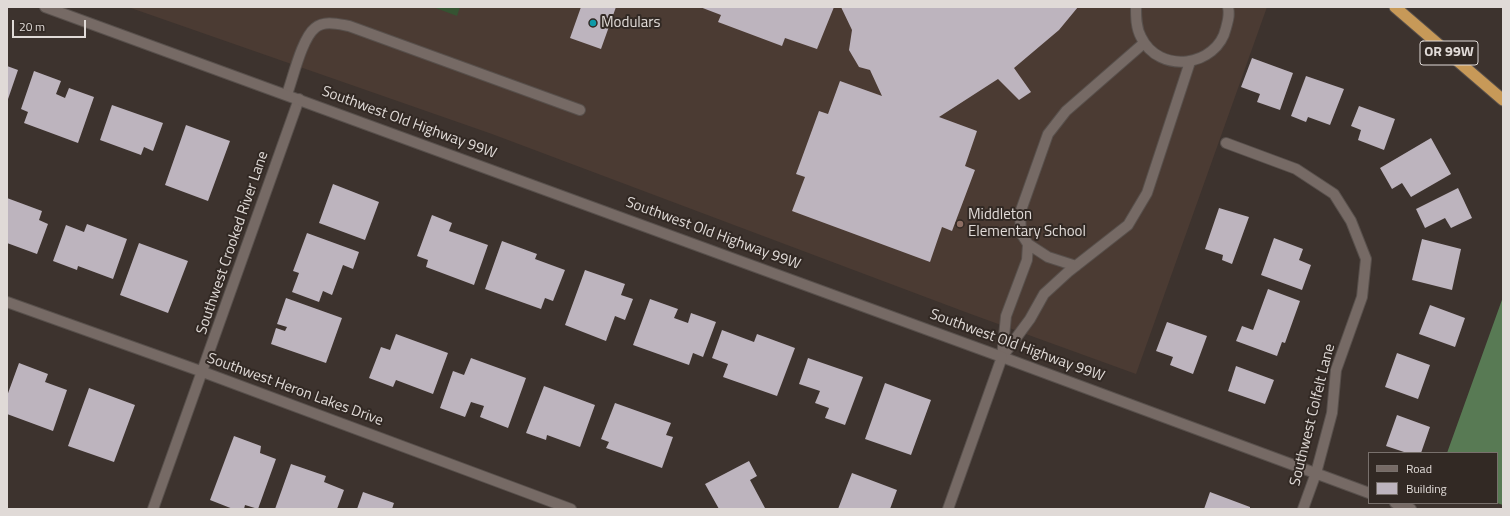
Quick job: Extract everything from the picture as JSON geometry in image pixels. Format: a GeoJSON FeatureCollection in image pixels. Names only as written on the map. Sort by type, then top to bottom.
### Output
{"type":"FeatureCollection","features":[{"type":"Feature","properties":{"kind":"highway","name":"OR 99W"},"geometry":{"type":"LineString","coordinates":[[1394,7],[1503,100]]}},
{"type":"Feature","properties":{"kind":"street","name":"Southwest Old Highway 99W"},"geometry":{"type":"LineString","coordinates":[[45,7],[287,94],[1368,493]]}},
{"type":"Feature","properties":{"kind":"street"},"geometry":{"type":"LineString","coordinates":[[1136,7],[1137,26],[1144,43],[1155,54],[1177,63],[1190,62],[1210,54],[1224,38],[1229,14],[1228,7]]}},
{"type":"Feature","properties":{"kind":"street"},"geometry":{"type":"LineString","coordinates":[[287,94],[303,46],[315,28],[331,22],[349,26],[580,110]]}},
{"type":"Feature","properties":{"kind":"street"},"geometry":{"type":"LineString","coordinates":[[1076,266],[1048,257],[1028,244],[1021,232],[1020,213],[1048,134],[1066,112],[1144,43]]}},
{"type":"Feature","properties":{"kind":"street"},"geometry":{"type":"LineString","coordinates":[[1002,357],[1030,319],[1044,294],[1076,266],[1128,225],[1147,193],[1190,62]]}},
{"type":"Feature","properties":{"kind":"street","name":"Southwest Crooked River Lane"},"geometry":{"type":"LineString","coordinates":[[153,509],[299,99]]}},
{"type":"Feature","properties":{"kind":"street","name":"Southwest Colfelt Lane"},"geometry":{"type":"LineString","coordinates":[[1226,143],[1296,169],[1334,194],[1351,221],[1366,259],[1362,297],[1336,370],[1332,413],[1316,473],[1303,509]]}},
{"type":"Feature","properties":{"kind":"street"},"geometry":{"type":"LineString","coordinates":[[948,509],[1002,357],[1006,316],[1027,260],[1028,244]]}},
{"type":"Feature","properties":{"kind":"street","name":"Southwest Heron Lakes Drive"},"geometry":{"type":"LineString","coordinates":[[7,302],[203,372],[571,509]]}},
{"type":"Feature","properties":{"kind":"street"},"geometry":{"type":"LineString","coordinates":[[1398,504],[1411,509]]}},
{"type":"Feature","properties":{"kind":"shaded area","name":"Middleton Elementary School"},"geometry":{"type":"Polygon","coordinates":[[[128,7],[1267,7],[1136,374],[968,313],[492,134],[128,7]]]}},
{"type":"Feature","properties":{"kind":"green space"},"geometry":{"type":"Polygon","coordinates":[[[433,7],[460,7],[457,16],[433,7]]]}},
{"type":"Feature","properties":{"kind":"green space"},"geometry":{"type":"Polygon","coordinates":[[[1503,297],[1503,505],[1498,503],[1498,452],[1447,452],[1503,297]]]}},
{"type":"Feature","properties":{"kind":"building","name":"Modulars"},"geometry":{"type":"Polygon","coordinates":[[[581,7],[616,7],[601,49],[570,38],[581,7]]]}},
{"type":"Feature","properties":{"kind":"building"},"geometry":{"type":"Polygon","coordinates":[[[700,7],[834,7],[817,49],[785,38],[782,46],[718,22],[721,15],[700,7]]]}},
{"type":"Feature","properties":{"kind":"building"},"geometry":{"type":"Polygon","coordinates":[[[841,7],[1078,7],[1059,30],[1014,68],[1031,92],[1019,100],[998,79],[939,117],[977,131],[965,166],[975,170],[952,231],[942,227],[930,262],[792,211],[805,177],[796,174],[819,111],[828,114],[840,81],[882,96],[870,70],[859,67],[849,50],[852,30],[841,7]]]}},
{"type":"Feature","properties":{"kind":"building"},"geometry":{"type":"Polygon","coordinates":[[[1252,58],[1293,73],[1280,110],[1257,102],[1260,94],[1241,87],[1252,58]]]}},
{"type":"Feature","properties":{"kind":"building"},"geometry":{"type":"Polygon","coordinates":[[[7,66],[18,70],[7,102],[7,66]]]}},
{"type":"Feature","properties":{"kind":"building"},"geometry":{"type":"Polygon","coordinates":[[[34,71],[61,81],[56,94],[65,98],[69,88],[94,97],[78,143],[24,123],[28,112],[21,109],[34,71]]]}},
{"type":"Feature","properties":{"kind":"building"},"geometry":{"type":"Polygon","coordinates":[[[1306,76],[1344,89],[1330,125],[1308,117],[1306,122],[1291,116],[1306,76]]]}},
{"type":"Feature","properties":{"kind":"building"},"geometry":{"type":"Polygon","coordinates":[[[112,105],[163,123],[153,151],[144,147],[141,155],[100,140],[112,105]]]}},
{"type":"Feature","properties":{"kind":"building"},"geometry":{"type":"Polygon","coordinates":[[[1359,106],[1395,119],[1384,150],[1358,140],[1361,130],[1351,126],[1359,106]]]}},
{"type":"Feature","properties":{"kind":"building"},"geometry":{"type":"Polygon","coordinates":[[[186,125],[230,141],[208,201],[165,185],[186,125]]]}},
{"type":"Feature","properties":{"kind":"building"},"geometry":{"type":"Polygon","coordinates":[[[1431,138],[1451,174],[1411,197],[1402,183],[1392,189],[1380,168],[1431,138]]]}},
{"type":"Feature","properties":{"kind":"building"},"geometry":{"type":"Polygon","coordinates":[[[333,184],[379,202],[365,240],[319,223],[333,184]]]}},
{"type":"Feature","properties":{"kind":"building"},"geometry":{"type":"Polygon","coordinates":[[[1458,188],[1472,218],[1451,228],[1445,218],[1425,228],[1416,209],[1458,188]]]}},
{"type":"Feature","properties":{"kind":"building"},"geometry":{"type":"Polygon","coordinates":[[[7,198],[42,211],[39,220],[48,224],[37,254],[7,243],[7,198]]]}},
{"type":"Feature","properties":{"kind":"building"},"geometry":{"type":"Polygon","coordinates":[[[1219,208],[1249,217],[1232,264],[1222,260],[1223,255],[1205,249],[1219,208]]]}},
{"type":"Feature","properties":{"kind":"building"},"geometry":{"type":"Polygon","coordinates":[[[432,215],[452,223],[449,231],[488,245],[474,285],[426,267],[428,260],[417,256],[432,215]]]}},
{"type":"Feature","properties":{"kind":"building"},"geometry":{"type":"Polygon","coordinates":[[[87,224],[127,239],[113,279],[78,266],[77,270],[53,261],[66,225],[84,232],[87,224]]]}},
{"type":"Feature","properties":{"kind":"building"},"geometry":{"type":"Polygon","coordinates":[[[307,233],[359,252],[353,269],[343,265],[332,295],[323,291],[319,302],[292,292],[299,273],[293,271],[307,233]]]}},
{"type":"Feature","properties":{"kind":"building"},"geometry":{"type":"Polygon","coordinates":[[[1274,238],[1303,249],[1299,260],[1311,265],[1302,290],[1261,275],[1274,238]]]}},
{"type":"Feature","properties":{"kind":"building"},"geometry":{"type":"Polygon","coordinates":[[[1422,239],[1461,249],[1452,290],[1412,280],[1422,239]]]}},
{"type":"Feature","properties":{"kind":"building"},"geometry":{"type":"Polygon","coordinates":[[[502,241],[537,254],[535,259],[565,270],[553,301],[545,298],[541,309],[485,289],[502,241]]]}},
{"type":"Feature","properties":{"kind":"building"},"geometry":{"type":"Polygon","coordinates":[[[139,243],[188,261],[168,313],[120,295],[139,243]]]}},
{"type":"Feature","properties":{"kind":"building"},"geometry":{"type":"Polygon","coordinates":[[[585,270],[625,284],[621,295],[633,299],[625,320],[615,316],[606,341],[565,325],[585,270]]]}},
{"type":"Feature","properties":{"kind":"building"},"geometry":{"type":"Polygon","coordinates":[[[1268,289],[1300,301],[1285,343],[1282,342],[1277,356],[1236,341],[1242,326],[1253,330],[1268,289]]]}},
{"type":"Feature","properties":{"kind":"building"},"geometry":{"type":"Polygon","coordinates":[[[286,298],[342,318],[326,363],[271,344],[276,328],[285,331],[287,327],[277,324],[286,298]]]}},
{"type":"Feature","properties":{"kind":"building"},"geometry":{"type":"Polygon","coordinates":[[[650,299],[678,309],[674,318],[688,323],[691,313],[716,322],[703,357],[693,353],[689,365],[633,345],[650,299]]]}},
{"type":"Feature","properties":{"kind":"building"},"geometry":{"type":"Polygon","coordinates":[[[1430,305],[1465,318],[1455,347],[1419,334],[1430,305]]]}},
{"type":"Feature","properties":{"kind":"building"},"geometry":{"type":"Polygon","coordinates":[[[1167,322],[1207,336],[1193,374],[1170,365],[1173,357],[1156,351],[1167,322]]]}},
{"type":"Feature","properties":{"kind":"building"},"geometry":{"type":"Polygon","coordinates":[[[722,330],[754,342],[757,334],[795,348],[777,396],[723,377],[728,364],[712,358],[722,330]]]}},
{"type":"Feature","properties":{"kind":"building"},"geometry":{"type":"Polygon","coordinates":[[[396,334],[448,353],[433,394],[396,380],[393,387],[369,378],[381,347],[390,350],[396,334]]]}},
{"type":"Feature","properties":{"kind":"building"},"geometry":{"type":"Polygon","coordinates":[[[1397,353],[1430,365],[1418,399],[1385,387],[1397,353]]]}},
{"type":"Feature","properties":{"kind":"building"},"geometry":{"type":"Polygon","coordinates":[[[471,358],[526,378],[508,428],[480,417],[484,406],[471,402],[465,417],[440,408],[453,371],[464,375],[471,358]]]}},
{"type":"Feature","properties":{"kind":"building"},"geometry":{"type":"Polygon","coordinates":[[[808,358],[863,377],[845,425],[825,418],[829,408],[815,403],[820,391],[799,384],[808,358]]]}},
{"type":"Feature","properties":{"kind":"building"},"geometry":{"type":"Polygon","coordinates":[[[19,363],[48,374],[45,382],[67,390],[53,431],[7,414],[7,396],[19,363]]]}},
{"type":"Feature","properties":{"kind":"building"},"geometry":{"type":"Polygon","coordinates":[[[1236,366],[1274,380],[1265,404],[1228,391],[1236,366]]]}},
{"type":"Feature","properties":{"kind":"building"},"geometry":{"type":"Polygon","coordinates":[[[885,383],[931,400],[911,455],[865,439],[885,383]]]}},
{"type":"Feature","properties":{"kind":"building"},"geometry":{"type":"Polygon","coordinates":[[[544,386],[595,405],[580,447],[547,435],[546,440],[526,433],[544,386]]]}},
{"type":"Feature","properties":{"kind":"building"},"geometry":{"type":"Polygon","coordinates":[[[89,388],[135,405],[114,462],[68,446],[89,388]]]}},
{"type":"Feature","properties":{"kind":"building"},"geometry":{"type":"Polygon","coordinates":[[[615,403],[671,423],[666,435],[673,437],[662,468],[606,448],[609,442],[601,439],[615,403]]]}},
{"type":"Feature","properties":{"kind":"building"},"geometry":{"type":"Polygon","coordinates":[[[1397,415],[1430,427],[1421,452],[1404,452],[1386,446],[1397,415]]]}},
{"type":"Feature","properties":{"kind":"building"},"geometry":{"type":"Polygon","coordinates":[[[234,436],[261,446],[260,453],[276,459],[258,509],[245,505],[244,509],[233,509],[210,500],[234,436]]]}},
{"type":"Feature","properties":{"kind":"building"},"geometry":{"type":"Polygon","coordinates":[[[749,461],[757,476],[750,480],[765,508],[719,509],[705,484],[749,461]]]}},
{"type":"Feature","properties":{"kind":"building"},"geometry":{"type":"Polygon","coordinates":[[[291,464],[326,476],[324,482],[344,490],[337,509],[275,509],[291,464]]]}},
{"type":"Feature","properties":{"kind":"building"},"geometry":{"type":"Polygon","coordinates":[[[852,473],[897,490],[890,509],[838,509],[852,473]]]}},
{"type":"Feature","properties":{"kind":"building"},"geometry":{"type":"Polygon","coordinates":[[[363,492],[394,503],[392,509],[357,509],[363,492]]]}},
{"type":"Feature","properties":{"kind":"building"},"geometry":{"type":"Polygon","coordinates":[[[1210,492],[1250,507],[1250,509],[1204,509],[1210,492]]]}},
{"type":"Feature","properties":{"kind":"place","name":"Modulars"},"geometry":{"type":"Point","coordinates":[593,23]}},
{"type":"Feature","properties":{"kind":"place","name":"Middleton Elementary School"},"geometry":{"type":"Point","coordinates":[960,224]}}]}
